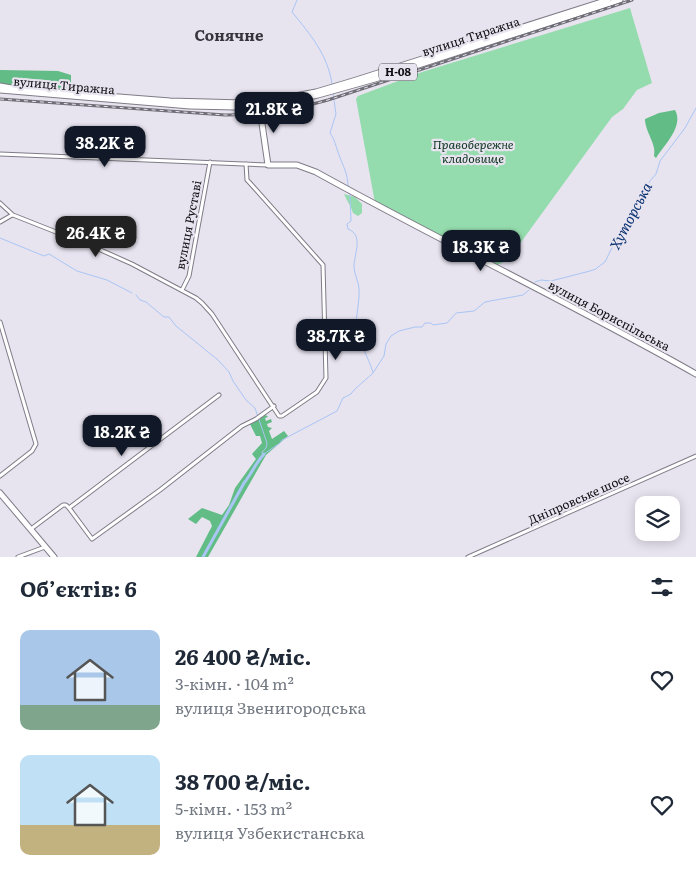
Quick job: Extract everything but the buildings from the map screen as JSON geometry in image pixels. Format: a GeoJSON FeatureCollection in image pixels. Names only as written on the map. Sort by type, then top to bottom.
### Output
{"type":"FeatureCollection","features":[{"type":"Feature","properties":{"kind":"main road","name":"вулиця Тиражна"},"geometry":{"type":"LineString","coordinates":[[0,90],[190,106],[236,107],[259,104],[318,95],[608,0]]}},
{"type":"Feature","properties":{"kind":"main road","name":"вулиця Тиражна"},"geometry":{"type":"LineString","coordinates":[[437,56],[620,0]]}},
{"type":"Feature","properties":{"kind":"main road","name":"вулиця Тиражна"},"geometry":{"type":"LineString","coordinates":[[0,86],[170,101],[259,104]]}},
{"type":"Feature","properties":{"kind":"main road"},"geometry":{"type":"LineString","coordinates":[[259,104],[268,165]]}},
{"type":"Feature","properties":{"kind":"main road","name":"вулиця Бориспільська"},"geometry":{"type":"LineString","coordinates":[[268,165],[297,165],[316,172],[696,374]]}},
{"type":"Feature","properties":{"kind":"main road"},"geometry":{"type":"LineString","coordinates":[[0,493],[54,557]]}},
{"type":"Feature","properties":{"kind":"street","name":"вулиця Бориспільська"},"geometry":{"type":"LineString","coordinates":[[0,154],[268,165]]}},
{"type":"Feature","properties":{"kind":"street","name":"вулиця Руставі"},"geometry":{"type":"LineString","coordinates":[[182,290],[189,276],[210,162]]}},
{"type":"Feature","properties":{"kind":"street"},"geometry":{"type":"LineString","coordinates":[[0,203],[12,215],[132,264],[182,290],[202,303],[212,314],[279,416],[285,415],[317,392],[326,378],[323,265],[249,182],[246,164]]}},
{"type":"Feature","properties":{"kind":"street"},"geometry":{"type":"LineString","coordinates":[[0,222],[12,215]]}},
{"type":"Feature","properties":{"kind":"street"},"geometry":{"type":"LineString","coordinates":[[0,322],[36,444],[32,451],[0,476]]}},
{"type":"Feature","properties":{"kind":"street"},"geometry":{"type":"LineString","coordinates":[[70,508],[219,395]]}},
{"type":"Feature","properties":{"kind":"street"},"geometry":{"type":"LineString","coordinates":[[31,530],[63,505],[66,505],[92,539],[160,490],[242,426],[258,418],[274,406]]}},
{"type":"Feature","properties":{"kind":"street","name":"Дніпровське шосе"},"geometry":{"type":"LineString","coordinates":[[468,557],[696,456]]}},
{"type":"Feature","properties":{"kind":"street"},"geometry":{"type":"LineString","coordinates":[[18,557],[45,547]]}},
{"type":"Feature","properties":{"kind":"green space","name":"Правобережне кладовище"},"geometry":{"type":"Polygon","coordinates":[[[630,8],[652,83],[637,90],[623,109],[612,117],[508,260],[497,265],[375,203],[356,99],[358,96],[422,72],[630,8]]]}},
{"type":"Feature","properties":{"kind":"green space"},"geometry":{"type":"Polygon","coordinates":[[[0,70],[58,71],[71,75],[71,90],[0,84],[0,70]]]}},
{"type":"Feature","properties":{"kind":"green space"},"geometry":{"type":"Polygon","coordinates":[[[675,110],[677,122],[675,129],[656,158],[645,119],[659,113],[675,110]]]}},
{"type":"Feature","properties":{"kind":"green space"},"geometry":{"type":"Polygon","coordinates":[[[344,194],[355,197],[362,204],[362,213],[358,216],[353,213],[344,194]]]}},
{"type":"Feature","properties":{"kind":"green space"},"geometry":{"type":"Polygon","coordinates":[[[266,415],[268,417],[265,418],[266,421],[271,419],[272,422],[267,424],[268,427],[272,428],[269,431],[272,439],[284,431],[288,436],[266,455],[208,557],[196,557],[212,526],[210,521],[202,517],[196,524],[188,519],[202,508],[222,515],[229,505],[235,488],[256,459],[252,454],[262,443],[260,436],[256,436],[250,424],[266,415]]]}},
{"type":"Feature","properties":{"kind":"waterway"},"geometry":{"type":"LineString","coordinates":[[297,0],[292,12],[312,37],[322,54],[327,64],[332,84]]}},
{"type":"Feature","properties":{"kind":"waterway"},"geometry":{"type":"LineString","coordinates":[[333,93],[336,114],[330,133],[345,170],[348,186]]}},
{"type":"Feature","properties":{"kind":"waterway","name":"Хуторська"},"geometry":{"type":"LineString","coordinates":[[535,282],[541,280],[551,281],[590,271],[605,262],[621,229],[656,174],[660,161],[685,128],[696,108]]}},
{"type":"Feature","properties":{"kind":"waterway"},"geometry":{"type":"LineString","coordinates":[[350,195],[351,221],[347,224],[348,229],[353,232],[357,240],[354,267],[359,289],[357,328],[373,372]]}},
{"type":"Feature","properties":{"kind":"waterway"},"geometry":{"type":"LineString","coordinates":[[0,238],[44,256],[49,254],[77,271],[107,280],[132,293]]}},
{"type":"Feature","properties":{"kind":"waterway","name":"Хуторська"},"geometry":{"type":"LineString","coordinates":[[264,454],[282,440],[337,411],[343,398],[351,394],[373,373],[384,356],[386,344],[391,336],[399,331],[422,327],[425,323],[433,325],[447,323],[456,313],[474,311],[485,302],[523,295],[529,290]]}},
{"type":"Feature","properties":{"kind":"waterway"},"geometry":{"type":"LineString","coordinates":[[136,295],[164,317],[169,317],[176,326],[218,360],[229,372],[246,400],[255,408],[267,443],[266,448],[262,452],[263,455]]}},
{"type":"Feature","properties":{"kind":"waterway"},"geometry":{"type":"LineString","coordinates":[[203,557],[244,483],[264,454]]}},
{"type":"Feature","properties":{"kind":"railway"},"geometry":{"type":"LineString","coordinates":[[0,99],[225,115],[252,114],[303,107],[632,0]]}},
{"type":"Feature","properties":{"kind":"district","name":"Сонячне"},"geometry":{"type":"Point","coordinates":[229,36]}}]}
